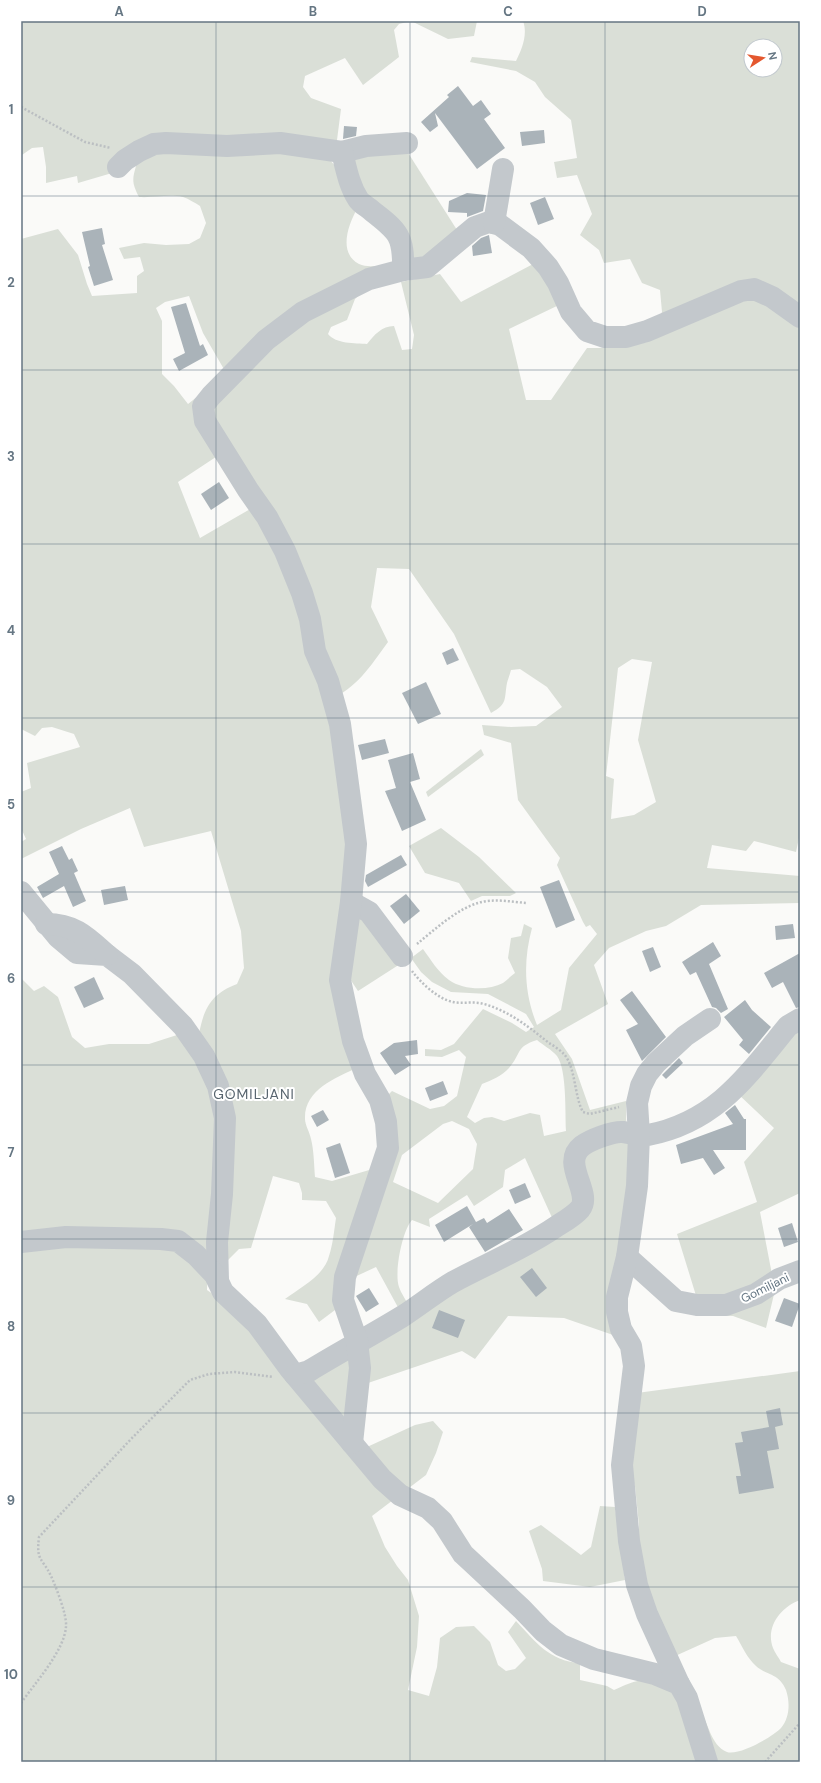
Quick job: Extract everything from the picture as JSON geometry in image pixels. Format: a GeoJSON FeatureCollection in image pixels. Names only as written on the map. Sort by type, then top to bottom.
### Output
{"type":"FeatureCollection","features":[{"type":"Feature","properties":{"kind":"street"},"geometry":{"type":"LineString","coordinates":[[117,159],[124,160],[154,144],[166,143],[227,146],[280,143],[342,152],[366,146],[407,143]]}},
{"type":"Feature","properties":{"kind":"street"},"geometry":{"type":"LineString","coordinates":[[342,152],[350,182],[359,200],[393,228],[400,236],[404,251],[403,270]]}},
{"type":"Feature","properties":{"kind":"street"},"geometry":{"type":"LineString","coordinates":[[494,223],[503,169]]}},
{"type":"Feature","properties":{"kind":"street"},"geometry":{"type":"LineString","coordinates":[[352,1443],[360,1368],[357,1341],[343,1300],[345,1277],[388,1148],[386,1122],[380,1100],[365,1074],[353,1041],[340,980],[356,844],[340,724],[328,681],[315,651],[310,619],[304,600],[285,551],[267,517],[248,490],[205,421],[203,406],[266,340],[303,312],[368,279],[403,270],[427,267],[475,227],[489,222],[500,224],[531,248],[548,267],[555,278],[571,312],[588,331],[605,337],[626,337],[647,331],[742,291],[754,289],[772,297],[800,317]]}},
{"type":"Feature","properties":{"kind":"street"},"geometry":{"type":"LineString","coordinates":[[21,892],[46,924],[58,937],[77,953],[107,955],[132,974],[183,1026],[204,1056],[218,1086],[225,1118],[222,1194],[217,1242],[218,1280]]}},
{"type":"Feature","properties":{"kind":"street"},"geometry":{"type":"LineString","coordinates":[[350,902],[369,912],[402,956]]}},
{"type":"Feature","properties":{"kind":"street"},"geometry":{"type":"LineString","coordinates":[[707,1762],[687,1698],[646,1614],[637,1585],[629,1541],[622,1465],[634,1366],[631,1346],[622,1329],[617,1312],[618,1298],[627,1257],[637,1186],[639,1135],[637,1103],[641,1086],[647,1074],[656,1063],[685,1036],[710,1019]]}},
{"type":"Feature","properties":{"kind":"street"},"geometry":{"type":"LineString","coordinates":[[292,1372],[309,1371],[357,1341],[402,1316],[452,1283],[534,1242],[570,1218],[581,1208],[583,1200],[574,1162],[576,1153],[580,1147],[592,1140],[622,1131],[646,1136],[680,1127],[708,1112],[728,1096],[788,1026],[800,1019]]}},
{"type":"Feature","properties":{"kind":"street"},"geometry":{"type":"LineString","coordinates":[[21,1242],[66,1237],[161,1239],[178,1241],[196,1255],[218,1280],[223,1292],[257,1324],[292,1372],[382,1480],[400,1495],[428,1508],[442,1521],[463,1554],[522,1609],[543,1631],[561,1645],[594,1659],[654,1674],[679,1684]]}},
{"type":"Feature","properties":{"kind":"street","name":"Gomiljani"},"geometry":{"type":"LineString","coordinates":[[627,1257],[676,1301],[697,1305],[726,1305],[756,1294],[779,1279],[800,1271]]}},
{"type":"Feature","properties":{"kind":"path"},"geometry":{"type":"LineString","coordinates":[[21,107],[117,159]]}},
{"type":"Feature","properties":{"kind":"path"},"geometry":{"type":"LineString","coordinates":[[527,903],[492,901],[478,903],[441,925],[402,956],[416,976],[443,998],[453,1002],[483,1003],[502,1011],[526,1025],[564,1054],[570,1069],[579,1105],[583,1112],[590,1114],[637,1103]]}},
{"type":"Feature","properties":{"kind":"path"},"geometry":{"type":"LineString","coordinates":[[21,1703],[58,1651],[65,1637],[67,1625],[51,1575],[40,1560],[37,1550],[39,1537],[132,1438],[190,1380],[209,1374],[235,1372],[275,1377],[292,1372]]}},
{"type":"Feature","properties":{"kind":"path"},"geometry":{"type":"LineString","coordinates":[[765,1762],[800,1723]]}},
{"type":"Feature","properties":{"kind":"shaded area"},"geometry":{"type":"Polygon","coordinates":[[[21,21],[411,21],[399,24],[394,30],[399,57],[363,85],[345,58],[305,76],[303,87],[311,98],[341,109],[337,140],[329,159],[337,168],[357,209],[348,231],[347,246],[349,253],[353,259],[361,265],[379,266],[368,286],[355,299],[347,320],[331,327],[328,334],[336,340],[367,344],[375,334],[382,329],[394,326],[402,350],[412,349],[414,335],[401,282],[440,274],[461,302],[535,263],[561,304],[509,329],[526,400],[551,400],[587,348],[647,342],[662,312],[660,290],[642,283],[630,259],[604,263],[599,250],[580,235],[592,214],[577,175],[557,178],[554,162],[577,158],[571,120],[545,97],[535,82],[516,71],[470,62],[472,57],[516,61],[525,36],[523,21],[800,21],[800,833],[796,852],[754,841],[746,851],[712,845],[707,868],[800,876],[800,903],[701,905],[666,926],[646,931],[609,948],[594,965],[608,1004],[555,1034],[572,1059],[590,1110],[626,1101],[626,1118],[630,1157],[616,1336],[564,1318],[508,1316],[475,1359],[462,1351],[368,1383],[364,1344],[554,1222],[525,1158],[505,1170],[503,1187],[474,1206],[467,1195],[429,1219],[430,1227],[412,1220],[408,1225],[402,1242],[398,1263],[398,1281],[402,1294],[409,1306],[400,1311],[376,1267],[348,1280],[378,1196],[384,1099],[392,1091],[430,1109],[444,1106],[457,1096],[466,1057],[459,1050],[442,1057],[425,1056],[425,1049],[441,1050],[454,1044],[483,1009],[512,1023],[526,1032],[534,1027],[526,1014],[488,994],[451,992],[432,982],[421,972],[411,958],[423,949],[441,973],[449,980],[461,986],[483,988],[497,986],[515,973],[508,958],[511,938],[521,936],[524,924],[532,928],[527,953],[526,977],[529,1001],[537,1025],[561,1010],[569,968],[597,934],[590,925],[586,927],[583,922],[557,865],[560,858],[518,800],[511,743],[484,735],[482,725],[511,727],[536,726],[562,707],[547,687],[520,669],[511,670],[503,704],[491,713],[454,634],[409,569],[377,568],[371,607],[388,642],[368,669],[355,683],[328,701],[349,844],[341,918],[357,1068],[322,1086],[315,1093],[306,1109],[305,1121],[312,1144],[315,1177],[332,1181],[376,1168],[339,1307],[319,1322],[307,1304],[285,1299],[317,1275],[326,1263],[332,1247],[336,1218],[326,1201],[302,1200],[302,1193],[299,1183],[273,1176],[251,1248],[239,1249],[226,1262],[208,1260],[207,1290],[230,1306],[289,1381],[351,1352],[349,1424],[367,1447],[415,1425],[433,1421],[443,1432],[436,1453],[426,1475],[372,1516],[385,1547],[408,1580],[419,1616],[417,1647],[408,1690],[429,1696],[437,1667],[440,1638],[456,1627],[474,1626],[490,1642],[498,1665],[506,1671],[515,1669],[526,1658],[508,1632],[516,1621],[537,1643],[551,1654],[560,1659],[580,1663],[580,1680],[607,1686],[614,1690],[633,1682],[646,1680],[682,1697],[699,1710],[713,1739],[721,1749],[727,1752],[740,1751],[748,1748],[764,1740],[781,1728],[788,1714],[789,1704],[786,1690],[780,1680],[760,1669],[753,1663],[747,1656],[736,1636],[715,1638],[673,1657],[656,1620],[637,1545],[639,1525],[635,1486],[630,1473],[637,1393],[800,1371],[800,1600],[793,1603],[776,1619],[771,1633],[771,1640],[774,1650],[781,1662],[800,1669],[800,1762],[21,1762],[21,978],[34,991],[44,986],[58,997],[72,1037],[85,1048],[109,1044],[149,1044],[177,1035],[199,1034],[203,1017],[210,1003],[221,992],[237,984],[244,968],[241,931],[211,831],[144,847],[130,808],[81,829],[21,859],[21,842],[26,839],[21,828],[21,792],[31,788],[27,763],[80,747],[74,734],[52,727],[42,728],[35,736],[21,729],[21,239],[58,229],[78,255],[92,296],[137,293],[137,276],[144,271],[140,257],[124,259],[119,248],[144,243],[166,245],[189,244],[200,238],[206,223],[200,206],[183,197],[139,197],[133,182],[136,166],[78,183],[77,176],[46,183],[46,167],[43,147],[32,148],[22,155],[21,176],[21,21]],[[189,296],[165,302],[156,308],[162,321],[162,374],[174,386],[188,404],[217,381],[225,371],[203,333],[189,296]],[[228,449],[178,482],[200,538],[252,508],[228,449]],[[632,659],[618,668],[606,776],[614,779],[611,819],[634,815],[656,802],[638,740],[652,662],[632,659]],[[537,1040],[522,1048],[506,1071],[497,1078],[482,1084],[467,1117],[475,1123],[484,1118],[492,1117],[504,1121],[530,1113],[540,1115],[544,1136],[566,1131],[564,1081],[560,1063],[555,1054],[537,1040]],[[452,1121],[443,1124],[402,1155],[393,1182],[438,1203],[473,1169],[477,1144],[469,1129],[452,1121]]]}},
{"type":"Feature","properties":{"kind":"shaded area"},"geometry":{"type":"Polygon","coordinates":[[[411,21],[477,21],[474,36],[448,39],[411,21]]]}},
{"type":"Feature","properties":{"kind":"shaded area"},"geometry":{"type":"Polygon","coordinates":[[[405,148],[457,230],[427,258],[411,263],[362,192],[353,159],[405,148]]]}},
{"type":"Feature","properties":{"kind":"shaded area"},"geometry":{"type":"Polygon","coordinates":[[[481,749],[484,755],[428,797],[426,792],[481,749]]]}},
{"type":"Feature","properties":{"kind":"shaded area"},"geometry":{"type":"Polygon","coordinates":[[[441,828],[479,857],[516,893],[510,896],[482,896],[471,901],[459,883],[425,873],[409,846],[441,828]]]}},
{"type":"Feature","properties":{"kind":"shaded area"},"geometry":{"type":"Polygon","coordinates":[[[358,911],[399,961],[397,966],[358,991],[346,973],[358,911]]]}},
{"type":"Feature","properties":{"kind":"shaded area"},"geometry":{"type":"Polygon","coordinates":[[[800,1028],[800,1193],[760,1212],[775,1290],[766,1328],[733,1316],[702,1315],[677,1234],[757,1202],[744,1162],[774,1128],[737,1093],[800,1028]]]}},
{"type":"Feature","properties":{"kind":"shaded area"},"geometry":{"type":"Polygon","coordinates":[[[600,1506],[615,1507],[625,1580],[590,1587],[543,1581],[542,1569],[529,1531],[541,1525],[581,1555],[591,1547],[600,1506]]]}},
{"type":"Feature","properties":{"kind":"building"},"geometry":{"type":"Polygon","coordinates":[[[458,86],[473,106],[481,100],[491,114],[484,119],[505,148],[477,169],[435,113],[438,126],[430,132],[421,122],[449,97],[447,95],[458,86]]]}},
{"type":"Feature","properties":{"kind":"building"},"geometry":{"type":"Polygon","coordinates":[[[344,126],[357,127],[356,136],[343,139],[344,126]]]}},
{"type":"Feature","properties":{"kind":"building"},"geometry":{"type":"Polygon","coordinates":[[[544,130],[545,143],[522,146],[520,132],[544,130]]]}},
{"type":"Feature","properties":{"kind":"building"},"geometry":{"type":"Polygon","coordinates":[[[467,193],[486,195],[483,211],[467,217],[467,213],[448,212],[449,201],[467,193]]]}},
{"type":"Feature","properties":{"kind":"building"},"geometry":{"type":"Polygon","coordinates":[[[545,197],[554,219],[538,225],[530,203],[545,197]]]}},
{"type":"Feature","properties":{"kind":"building"},"geometry":{"type":"Polygon","coordinates":[[[102,228],[105,244],[102,245],[113,280],[94,286],[88,267],[90,266],[82,232],[102,228]]]}},
{"type":"Feature","properties":{"kind":"building"},"geometry":{"type":"Polygon","coordinates":[[[489,235],[492,253],[473,256],[472,246],[481,238],[489,235]]]}},
{"type":"Feature","properties":{"kind":"building"},"geometry":{"type":"Polygon","coordinates":[[[186,303],[200,346],[203,344],[208,355],[179,371],[173,359],[185,353],[171,307],[186,303]]]}},
{"type":"Feature","properties":{"kind":"building"},"geometry":{"type":"Polygon","coordinates":[[[219,482],[229,498],[211,510],[201,494],[219,482]]]}},
{"type":"Feature","properties":{"kind":"building"},"geometry":{"type":"Polygon","coordinates":[[[453,648],[459,660],[447,665],[442,653],[453,648]]]}},
{"type":"Feature","properties":{"kind":"building"},"geometry":{"type":"Polygon","coordinates":[[[426,682],[441,714],[418,724],[402,693],[426,682]]]}},
{"type":"Feature","properties":{"kind":"building"},"geometry":{"type":"Polygon","coordinates":[[[385,739],[389,753],[362,760],[358,745],[385,739]]]}},
{"type":"Feature","properties":{"kind":"building"},"geometry":{"type":"Polygon","coordinates":[[[413,753],[420,779],[410,782],[426,820],[402,831],[385,791],[396,788],[388,760],[413,753]]]}},
{"type":"Feature","properties":{"kind":"building"},"geometry":{"type":"Polygon","coordinates":[[[62,846],[69,860],[72,858],[78,871],[74,873],[86,901],[73,907],[64,886],[43,898],[37,887],[59,874],[49,852],[62,846]]]}},
{"type":"Feature","properties":{"kind":"building"},"geometry":{"type":"Polygon","coordinates":[[[401,855],[407,865],[368,887],[365,881],[366,875],[401,855]]]}},
{"type":"Feature","properties":{"kind":"building"},"geometry":{"type":"Polygon","coordinates":[[[559,880],[575,920],[556,928],[540,887],[559,880]]]}},
{"type":"Feature","properties":{"kind":"building"},"geometry":{"type":"Polygon","coordinates":[[[125,886],[128,900],[104,905],[101,890],[125,886]]]}},
{"type":"Feature","properties":{"kind":"building"},"geometry":{"type":"Polygon","coordinates":[[[406,894],[420,911],[404,924],[390,906],[406,894]]]}},
{"type":"Feature","properties":{"kind":"building"},"geometry":{"type":"Polygon","coordinates":[[[793,924],[795,938],[776,940],[775,926],[793,924]]]}},
{"type":"Feature","properties":{"kind":"building"},"geometry":{"type":"Polygon","coordinates":[[[713,942],[721,956],[709,964],[728,1009],[721,1013],[716,1008],[712,1007],[696,972],[690,975],[682,962],[713,942]]]}},
{"type":"Feature","properties":{"kind":"building"},"geometry":{"type":"Polygon","coordinates":[[[653,947],[661,967],[650,972],[642,951],[653,947]]]}},
{"type":"Feature","properties":{"kind":"building"},"geometry":{"type":"Polygon","coordinates":[[[800,953],[800,1007],[796,1008],[783,982],[772,988],[764,973],[800,953]]]}},
{"type":"Feature","properties":{"kind":"building"},"geometry":{"type":"Polygon","coordinates":[[[94,977],[104,999],[84,1008],[74,987],[94,977]]]}},
{"type":"Feature","properties":{"kind":"building"},"geometry":{"type":"Polygon","coordinates":[[[632,991],[666,1037],[642,1061],[626,1030],[638,1024],[620,1000],[632,991]]]}},
{"type":"Feature","properties":{"kind":"building"},"geometry":{"type":"Polygon","coordinates":[[[745,1000],[752,1010],[771,1027],[749,1054],[739,1045],[743,1040],[724,1017],[745,1000]]]}},
{"type":"Feature","properties":{"kind":"building"},"geometry":{"type":"Polygon","coordinates":[[[417,1040],[418,1054],[405,1056],[411,1065],[395,1075],[380,1053],[394,1043],[417,1040]]]}},
{"type":"Feature","properties":{"kind":"building"},"geometry":{"type":"Polygon","coordinates":[[[679,1058],[683,1063],[666,1079],[662,1075],[679,1058]]]}},
{"type":"Feature","properties":{"kind":"building"},"geometry":{"type":"Polygon","coordinates":[[[443,1081],[448,1094],[430,1101],[425,1088],[443,1081]]]}},
{"type":"Feature","properties":{"kind":"building"},"geometry":{"type":"Polygon","coordinates":[[[735,1105],[744,1119],[746,1119],[746,1150],[713,1150],[725,1168],[714,1175],[703,1158],[681,1164],[676,1145],[733,1124],[725,1113],[735,1105]]]}},
{"type":"Feature","properties":{"kind":"building"},"geometry":{"type":"Polygon","coordinates":[[[323,1110],[329,1120],[317,1127],[311,1116],[323,1110]]]}},
{"type":"Feature","properties":{"kind":"building"},"geometry":{"type":"Polygon","coordinates":[[[340,1143],[350,1173],[335,1178],[326,1148],[340,1143]]]}},
{"type":"Feature","properties":{"kind":"building"},"geometry":{"type":"Polygon","coordinates":[[[525,1183],[531,1197],[515,1204],[509,1190],[525,1183]]]}},
{"type":"Feature","properties":{"kind":"building"},"geometry":{"type":"Polygon","coordinates":[[[467,1206],[476,1222],[484,1218],[487,1223],[509,1209],[523,1230],[485,1252],[469,1227],[473,1224],[444,1242],[435,1225],[467,1206]]]}},
{"type":"Feature","properties":{"kind":"building"},"geometry":{"type":"Polygon","coordinates":[[[792,1223],[798,1242],[784,1247],[778,1228],[792,1223]]]}},
{"type":"Feature","properties":{"kind":"building"},"geometry":{"type":"Polygon","coordinates":[[[532,1268],[547,1288],[536,1297],[520,1277],[532,1268]]]}},
{"type":"Feature","properties":{"kind":"building"},"geometry":{"type":"Polygon","coordinates":[[[369,1288],[379,1304],[366,1312],[356,1296],[369,1288]]]}},
{"type":"Feature","properties":{"kind":"building"},"geometry":{"type":"Polygon","coordinates":[[[784,1298],[800,1304],[792,1327],[775,1321],[784,1298]]]}},
{"type":"Feature","properties":{"kind":"building"},"geometry":{"type":"Polygon","coordinates":[[[439,1310],[465,1320],[458,1338],[432,1328],[439,1310]]]}},
{"type":"Feature","properties":{"kind":"building"},"geometry":{"type":"Polygon","coordinates":[[[780,1408],[783,1425],[775,1427],[779,1449],[767,1451],[774,1488],[739,1494],[736,1476],[741,1476],[735,1443],[743,1442],[741,1432],[769,1427],[766,1411],[780,1408]]]}},
{"type":"Feature","properties":{"kind":"district","name":"GOMILJANI"},"geometry":{"type":"Point","coordinates":[254,1094]}}]}
